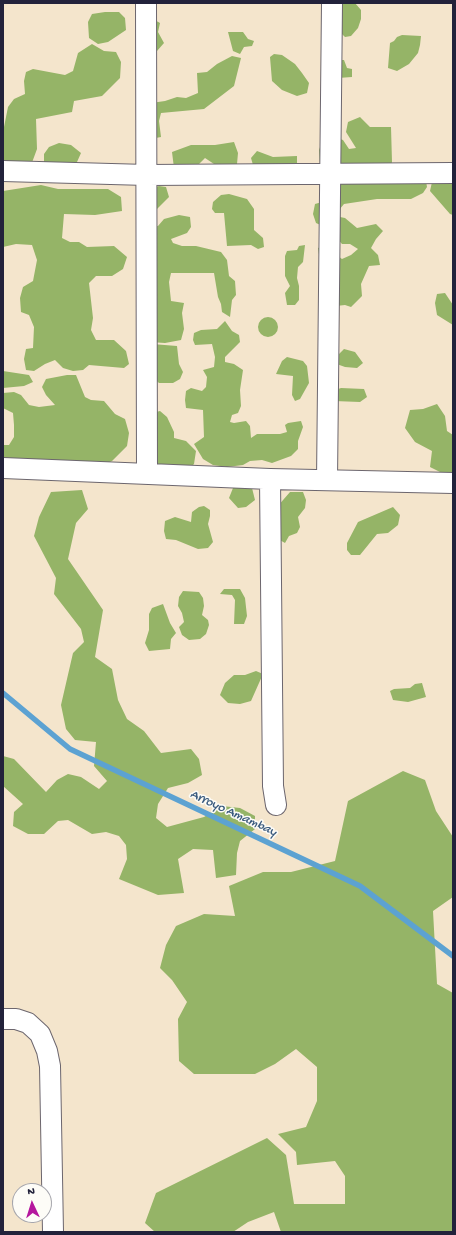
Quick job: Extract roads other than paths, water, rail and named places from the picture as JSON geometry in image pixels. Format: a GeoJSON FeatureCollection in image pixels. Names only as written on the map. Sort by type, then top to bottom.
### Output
{"type":"FeatureCollection","features":[{"type":"Feature","properties":{"kind":"street"},"geometry":{"type":"LineString","coordinates":[[146,3],[147,473]]}},
{"type":"Feature","properties":{"kind":"street"},"geometry":{"type":"LineString","coordinates":[[327,480],[332,3]]}},
{"type":"Feature","properties":{"kind":"street"},"geometry":{"type":"LineString","coordinates":[[3,172],[147,175],[453,173]]}},
{"type":"Feature","properties":{"kind":"street"},"geometry":{"type":"LineString","coordinates":[[3,468],[270,479],[453,483]]}},
{"type":"Feature","properties":{"kind":"street"},"geometry":{"type":"LineString","coordinates":[[270,479],[273,786],[276,805]]}},
{"type":"Feature","properties":{"kind":"street"},"geometry":{"type":"LineString","coordinates":[[3,1019],[28,1023],[40,1034],[47,1051],[50,1066],[57,1228]]}},
{"type":"Feature","properties":{"kind":"waterway","name":"Arroyo Amambay"},"geometry":{"type":"LineString","coordinates":[[3,693],[70,749],[360,886],[453,956]]}}]}
